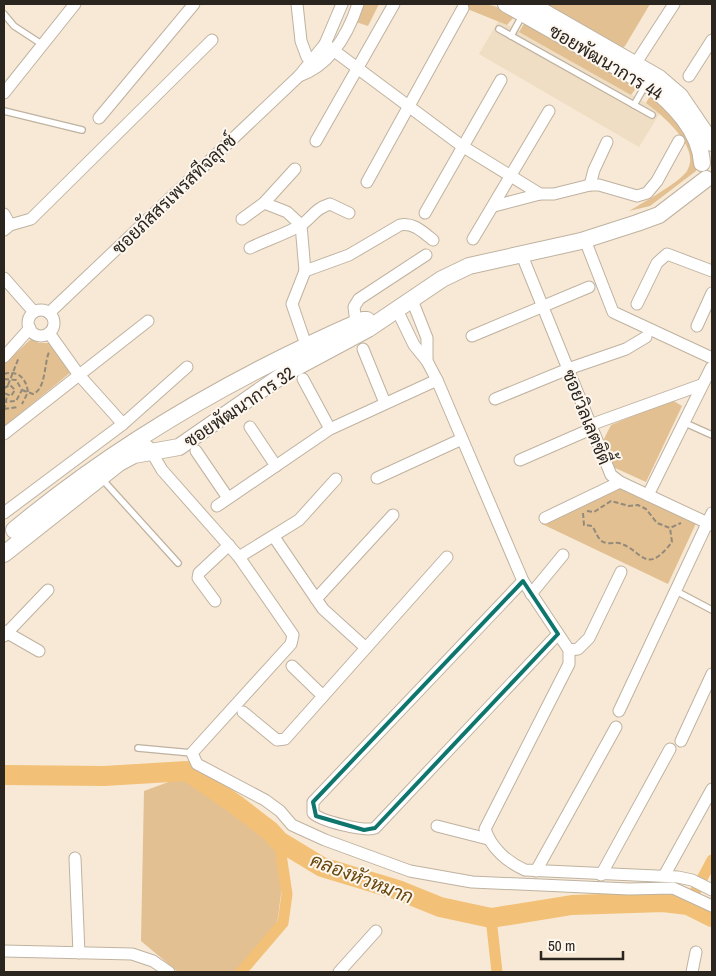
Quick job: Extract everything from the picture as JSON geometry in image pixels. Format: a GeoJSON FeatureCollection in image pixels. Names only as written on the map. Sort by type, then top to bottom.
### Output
{"type":"FeatureCollection","features":[{"type":"Feature","properties":{"kind":"street"},"geometry":{"type":"LineString","coordinates":[[4,93],[75,4]]}},
{"type":"Feature","properties":{"kind":"street"},"geometry":{"type":"LineString","coordinates":[[98,118],[194,4]]}},
{"type":"Feature","properties":{"kind":"street"},"geometry":{"type":"LineString","coordinates":[[297,4],[301,42],[313,64]]}},
{"type":"Feature","properties":{"kind":"street","name":"ซอยภัสสรเพรสทีจลุกซ์"},"geometry":{"type":"LineString","coordinates":[[329,48],[342,4]]}},
{"type":"Feature","properties":{"kind":"street","name":"ซอยภัสสรเพรสทีจลุกซ์"},"geometry":{"type":"LineString","coordinates":[[49,313],[298,76],[313,64],[353,20],[358,4]]}},
{"type":"Feature","properties":{"kind":"street"},"geometry":{"type":"LineString","coordinates":[[316,141],[394,4]]}},
{"type":"Feature","properties":{"kind":"street","name":"ซอยพัฒนาการ 44"},"geometry":{"type":"LineString","coordinates":[[506,4],[527,9],[632,69],[659,78],[680,96],[712,143]]}},
{"type":"Feature","properties":{"kind":"street"},"geometry":{"type":"LineString","coordinates":[[632,69],[674,4]]}},
{"type":"Feature","properties":{"kind":"street"},"geometry":{"type":"LineString","coordinates":[[367,182],[463,8]]}},
{"type":"Feature","properties":{"kind":"street"},"geometry":{"type":"LineString","coordinates":[[4,214],[7,228],[31,219],[212,40]]}},
{"type":"Feature","properties":{"kind":"street"},"geometry":{"type":"LineString","coordinates":[[689,76],[712,40]]}},
{"type":"Feature","properties":{"kind":"street"},"geometry":{"type":"LineString","coordinates":[[329,48],[462,146],[540,194]]}},
{"type":"Feature","properties":{"kind":"street","name":"ซอยพัฒนาการ 44"},"geometry":{"type":"LineString","coordinates":[[632,69],[646,84],[673,106],[698,143],[703,173],[709,181]]}},
{"type":"Feature","properties":{"kind":"street"},"geometry":{"type":"LineString","coordinates":[[425,213],[501,80]]}},
{"type":"Feature","properties":{"kind":"street"},"geometry":{"type":"LineString","coordinates":[[473,240],[549,111]]}},
{"type":"Feature","properties":{"kind":"street"},"geometry":{"type":"LineString","coordinates":[[494,206],[540,194],[554,194],[590,185],[599,185],[637,196],[647,194],[657,181],[679,141]]}},
{"type":"Feature","properties":{"kind":"street"},"geometry":{"type":"LineString","coordinates":[[590,185],[594,170],[608,142]]}},
{"type":"Feature","properties":{"kind":"street"},"geometry":{"type":"LineString","coordinates":[[702,163],[705,154],[712,149]]}},
{"type":"Feature","properties":{"kind":"street"},"geometry":{"type":"LineString","coordinates":[[242,219],[264,203],[295,169]]}},
{"type":"Feature","properties":{"kind":"street","name":"ซอยพัฒนาการ 32"},"geometry":{"type":"LineString","coordinates":[[4,554],[100,476],[134,455],[179,447],[284,374],[368,329],[376,321],[398,310],[442,279],[469,266],[585,240],[659,215],[709,181]]}},
{"type":"Feature","properties":{"kind":"street"},"geometry":{"type":"LineString","coordinates":[[264,203],[287,212],[301,225],[305,270],[292,304],[298,328],[306,346]]}},
{"type":"Feature","properties":{"kind":"street"},"geometry":{"type":"LineString","coordinates":[[250,248],[301,225],[312,214],[330,204],[349,213]]}},
{"type":"Feature","properties":{"kind":"street"},"geometry":{"type":"LineString","coordinates":[[305,270],[349,255],[400,225],[407,224],[413,226],[433,240]]}},
{"type":"Feature","properties":{"kind":"street"},"geometry":{"type":"LineString","coordinates":[[585,240],[613,312],[712,363],[648,495]]}},
{"type":"Feature","properties":{"kind":"street","name":"ซอยวิลเลตซิตี้"},"geometry":{"type":"LineString","coordinates":[[521,253],[608,469],[620,482],[707,520]]}},
{"type":"Feature","properties":{"kind":"street"},"geometry":{"type":"LineString","coordinates":[[637,304],[657,263],[667,254],[712,271]]}},
{"type":"Feature","properties":{"kind":"street"},"geometry":{"type":"LineString","coordinates":[[356,323],[354,307],[359,299],[426,255]]}},
{"type":"Feature","properties":{"kind":"street"},"geometry":{"type":"LineString","coordinates":[[4,278],[34,312]]}},
{"type":"Feature","properties":{"kind":"street"},"geometry":{"type":"LineString","coordinates":[[472,336],[589,288]]}},
{"type":"Feature","properties":{"kind":"street"},"geometry":{"type":"LineString","coordinates":[[697,326],[712,293]]}},
{"type":"Feature","properties":{"kind":"street"},"geometry":{"type":"LineString","coordinates":[[412,300],[428,338],[427,361]]}},
{"type":"Feature","properties":{"kind":"street"},"geometry":{"type":"LineString","coordinates":[[4,357],[30,328],[29,319],[34,312],[42,310],[49,313],[54,323],[52,337],[79,376],[123,424]]}},
{"type":"Feature","properties":{"kind":"street"},"geometry":{"type":"LineString","coordinates":[[398,310],[414,344],[427,361],[436,380],[523,581],[569,650],[569,664],[485,829],[488,838],[512,864],[525,870],[664,876],[692,880],[712,890]]}},
{"type":"Feature","properties":{"kind":"street","name":"ซอยพัฒนาการ 32"},"geometry":{"type":"LineString","coordinates":[[4,539],[62,490],[96,465],[217,393],[306,346],[356,323],[363,320],[376,321]]}},
{"type":"Feature","properties":{"kind":"street"},"geometry":{"type":"LineString","coordinates":[[4,434],[148,321]]}},
{"type":"Feature","properties":{"kind":"street"},"geometry":{"type":"LineString","coordinates":[[30,328],[38,335],[52,337]]}},
{"type":"Feature","properties":{"kind":"street"},"geometry":{"type":"LineString","coordinates":[[495,399],[626,349],[646,337]]}},
{"type":"Feature","properties":{"kind":"street"},"geometry":{"type":"LineString","coordinates":[[363,349],[385,403]]}},
{"type":"Feature","properties":{"kind":"street"},"geometry":{"type":"LineString","coordinates":[[4,513],[123,424],[187,367]]}},
{"type":"Feature","properties":{"kind":"street"},"geometry":{"type":"LineString","coordinates":[[303,379],[330,429]]}},
{"type":"Feature","properties":{"kind":"street"},"geometry":{"type":"LineString","coordinates":[[217,506],[330,429],[436,380]]}},
{"type":"Feature","properties":{"kind":"street"},"geometry":{"type":"LineString","coordinates":[[520,460],[591,427],[702,384]]}},
{"type":"Feature","properties":{"kind":"street"},"geometry":{"type":"LineString","coordinates":[[250,427],[276,466]]}},
{"type":"Feature","properties":{"kind":"street"},"geometry":{"type":"LineString","coordinates":[[142,437],[162,470],[239,558],[292,635],[293,640],[192,753],[197,764],[265,800],[292,825],[339,846],[410,871],[472,882],[629,889],[673,888],[712,906]]}},
{"type":"Feature","properties":{"kind":"street"},"geometry":{"type":"LineString","coordinates":[[376,478],[462,439]]}},
{"type":"Feature","properties":{"kind":"street"},"geometry":{"type":"LineString","coordinates":[[196,451],[228,498]]}},
{"type":"Feature","properties":{"kind":"street"},"geometry":{"type":"LineString","coordinates":[[239,558],[299,520],[336,479]]}},
{"type":"Feature","properties":{"kind":"street"},"geometry":{"type":"LineString","coordinates":[[545,518],[620,482]]}},
{"type":"Feature","properties":{"kind":"street"},"geometry":{"type":"LineString","coordinates":[[316,599],[392,514]]}},
{"type":"Feature","properties":{"kind":"street"},"geometry":{"type":"LineString","coordinates":[[619,711],[676,591],[707,520]]}},
{"type":"Feature","properties":{"kind":"street"},"geometry":{"type":"LineString","coordinates":[[274,537],[327,613],[366,648]]}},
{"type":"Feature","properties":{"kind":"street"},"geometry":{"type":"LineString","coordinates":[[216,601],[198,578],[199,574],[229,545]]}},
{"type":"Feature","properties":{"kind":"street"},"geometry":{"type":"LineString","coordinates":[[531,594],[563,555]]}},
{"type":"Feature","properties":{"kind":"street"},"geometry":{"type":"LineString","coordinates":[[243,712],[277,740],[282,741],[447,557]]}},
{"type":"Feature","properties":{"kind":"street"},"geometry":{"type":"LineString","coordinates":[[569,650],[578,649],[588,638],[622,572]]}},
{"type":"Feature","properties":{"kind":"street"},"geometry":{"type":"LineString","coordinates":[[523,581],[313,802],[313,813],[320,818],[364,830],[374,828],[558,634]]}},
{"type":"Feature","properties":{"kind":"street"},"geometry":{"type":"LineString","coordinates":[[39,651],[5,633],[48,590]]}},
{"type":"Feature","properties":{"kind":"street"},"geometry":{"type":"LineString","coordinates":[[292,666],[323,696]]}},
{"type":"Feature","properties":{"kind":"street"},"geometry":{"type":"LineString","coordinates":[[681,741],[709,690],[712,674]]}},
{"type":"Feature","properties":{"kind":"street"},"geometry":{"type":"LineString","coordinates":[[536,871],[616,727]]}},
{"type":"Feature","properties":{"kind":"street"},"geometry":{"type":"LineString","coordinates":[[601,874],[670,749]]}},
{"type":"Feature","properties":{"kind":"street"},"geometry":{"type":"LineString","coordinates":[[664,876],[712,789]]}},
{"type":"Feature","properties":{"kind":"street"},"geometry":{"type":"LineString","coordinates":[[438,826],[488,838]]}},
{"type":"Feature","properties":{"kind":"street"},"geometry":{"type":"LineString","coordinates":[[75,858],[79,953]]}},
{"type":"Feature","properties":{"kind":"street"},"geometry":{"type":"LineString","coordinates":[[340,972],[376,931]]}},
{"type":"Feature","properties":{"kind":"street"},"geometry":{"type":"LineString","coordinates":[[4,951],[132,954],[154,961],[169,972]]}},
{"type":"Feature","properties":{"kind":"street"},"geometry":{"type":"LineString","coordinates":[[692,972],[696,952]]}},
{"type":"Feature","properties":{"kind":"lane"},"geometry":{"type":"LineString","coordinates":[[511,36],[527,9]]}},
{"type":"Feature","properties":{"kind":"lane"},"geometry":{"type":"LineString","coordinates":[[4,14],[14,26],[42,45]]}},
{"type":"Feature","properties":{"kind":"lane"},"geometry":{"type":"LineString","coordinates":[[498,29],[652,115]]}},
{"type":"Feature","properties":{"kind":"lane"},"geometry":{"type":"LineString","coordinates":[[634,105],[646,84]]}},
{"type":"Feature","properties":{"kind":"lane"},"geometry":{"type":"LineString","coordinates":[[4,111],[82,130]]}},
{"type":"Feature","properties":{"kind":"lane"},"geometry":{"type":"LineString","coordinates":[[683,422],[712,435]]}},
{"type":"Feature","properties":{"kind":"lane"},"geometry":{"type":"LineString","coordinates":[[100,476],[178,563]]}},
{"type":"Feature","properties":{"kind":"lane"},"geometry":{"type":"LineString","coordinates":[[676,591],[712,610]]}},
{"type":"Feature","properties":{"kind":"lane"},"geometry":{"type":"LineString","coordinates":[[138,748],[192,753]]}},
{"type":"Feature","properties":{"kind":"path"},"geometry":{"type":"LineString","coordinates":[[4,379],[11,378],[19,382],[22,390],[28,393],[37,393],[42,386],[52,337]]}},
{"type":"Feature","properties":{"kind":"path"},"geometry":{"type":"LineString","coordinates":[[4,388],[8,385],[21,352],[22,339]]}},
{"type":"Feature","properties":{"kind":"path"},"geometry":{"type":"LineString","coordinates":[[4,374],[13,373],[25,380],[28,393],[24,403],[19,407],[4,409],[4,402],[7,396]]}},
{"type":"Feature","properties":{"kind":"path"},"geometry":{"type":"LineString","coordinates":[[7,396],[13,395],[15,392],[13,387],[8,385]]}},
{"type":"Feature","properties":{"kind":"path"},"geometry":{"type":"LineString","coordinates":[[4,402],[16,401],[22,390]]}},
{"type":"Feature","properties":{"kind":"path"},"geometry":{"type":"LineString","coordinates":[[4,393],[7,396]]}},
{"type":"Feature","properties":{"kind":"path"},"geometry":{"type":"LineString","coordinates":[[670,528],[672,542],[667,549],[652,559],[644,558],[619,543],[605,543],[599,539],[592,526],[584,525],[583,513],[587,510],[594,512],[611,501],[629,506],[638,505],[646,509],[657,523],[670,528],[707,520]]}},
{"type":"Feature","properties":{"kind":"highlighted area"},"geometry":{"type":"Polygon","coordinates":[[[523,581],[558,634],[375,828],[364,830],[316,816],[313,802],[523,581]]]}},
{"type":"Feature","properties":{"kind":"shaded area"},"geometry":{"type":"Polygon","coordinates":[[[363,4],[379,4],[368,26],[356,22],[363,4]]]}},
{"type":"Feature","properties":{"kind":"shaded area"},"geometry":{"type":"Polygon","coordinates":[[[455,4],[486,4],[499,8],[514,17],[507,25],[455,4]]]}},
{"type":"Feature","properties":{"kind":"shaded area"},"geometry":{"type":"Polygon","coordinates":[[[534,4],[650,4],[625,46],[620,50],[534,4]]]}},
{"type":"Feature","properties":{"kind":"shaded area"},"geometry":{"type":"Polygon","coordinates":[[[499,20],[646,103],[660,113],[639,147],[479,54],[499,20]]]}},
{"type":"Feature","properties":{"kind":"shaded area"},"geometry":{"type":"Polygon","coordinates":[[[525,22],[637,87],[631,95],[519,32],[525,22]]]}},
{"type":"Feature","properties":{"kind":"shaded area"},"geometry":{"type":"Polygon","coordinates":[[[651,94],[659,99],[701,150],[696,171],[650,206],[629,211],[677,181],[687,171],[690,162],[689,152],[678,133],[661,115],[646,103],[651,94]]]}},
{"type":"Feature","properties":{"kind":"shaded area"},"geometry":{"type":"Polygon","coordinates":[[[31,339],[39,343],[50,343],[71,372],[4,427],[4,364],[31,339]]]}},
{"type":"Feature","properties":{"kind":"shaded area"},"geometry":{"type":"Polygon","coordinates":[[[672,400],[682,406],[646,482],[613,467],[603,441],[611,425],[672,400]]]}},
{"type":"Feature","properties":{"kind":"shaded area"},"geometry":{"type":"Polygon","coordinates":[[[621,485],[698,519],[668,584],[542,524],[621,485]]]}},
{"type":"Feature","properties":{"kind":"shaded area"},"geometry":{"type":"Polygon","coordinates":[[[182,777],[235,804],[280,848],[281,894],[276,932],[235,972],[178,972],[141,941],[144,791],[182,777]]]}},
{"type":"Feature","properties":{"kind":"waterway","name":"คลองหัวหมาก"},"geometry":{"type":"LineString","coordinates":[[4,775],[104,776],[187,771],[235,804],[270,831],[279,841],[322,867],[398,890],[440,907],[491,918],[572,905],[663,902],[688,905],[712,917]]}},
{"type":"Feature","properties":{"kind":"waterway"},"geometry":{"type":"LineString","coordinates":[[241,972],[283,923],[287,894],[279,841]]}},
{"type":"Feature","properties":{"kind":"waterway"},"geometry":{"type":"LineString","coordinates":[[688,905],[712,860]]}},
{"type":"Feature","properties":{"kind":"waterway"},"geometry":{"type":"LineString","coordinates":[[491,918],[497,972]]}}]}
